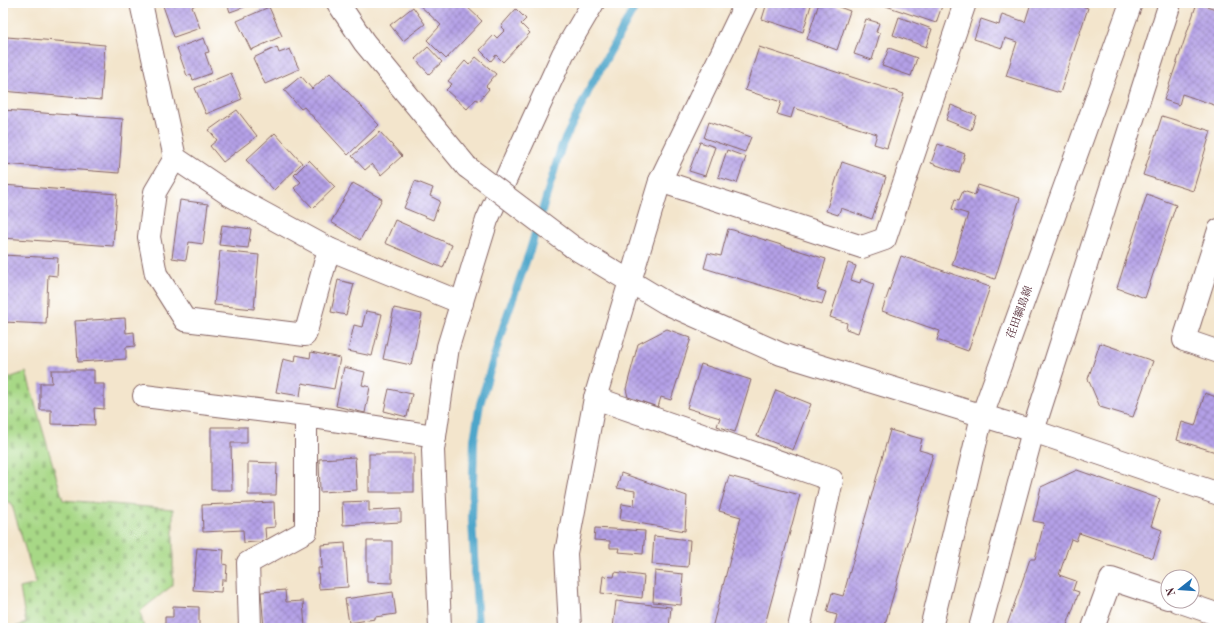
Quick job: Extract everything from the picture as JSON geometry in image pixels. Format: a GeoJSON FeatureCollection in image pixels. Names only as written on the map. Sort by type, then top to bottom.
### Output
{"type":"FeatureCollection","features":[{"type":"Feature","properties":{"kind":"street"},"geometry":{"type":"LineString","coordinates":[[141,3],[175,158],[155,192],[149,237],[156,274],[185,320],[305,335],[329,249]]}},
{"type":"Feature","properties":{"kind":"street"},"geometry":{"type":"LineString","coordinates":[[338,3],[364,42],[467,167],[573,247],[666,303],[781,354],[1033,431],[1219,494]]}},
{"type":"Feature","properties":{"kind":"street"},"geometry":{"type":"LineString","coordinates":[[440,628],[433,450],[448,347],[488,220],[563,54],[593,3]]}},
{"type":"Feature","properties":{"kind":"street"},"geometry":{"type":"LineString","coordinates":[[570,628],[566,553],[595,398],[660,181],[746,3]]}},
{"type":"Feature","properties":{"kind":"street"},"geometry":{"type":"LineString","coordinates":[[660,181],[862,247],[885,239],[965,3]]}},
{"type":"Feature","properties":{"kind":"street","name":"荏田綱島線"},"geometry":{"type":"LineString","coordinates":[[931,628],[982,416],[1131,3]]}},
{"type":"Feature","properties":{"kind":"street"},"geometry":{"type":"LineString","coordinates":[[980,628],[1033,431],[1170,3]]}},
{"type":"Feature","properties":{"kind":"street"},"geometry":{"type":"LineString","coordinates":[[175,158],[230,195],[329,249],[462,303]]}},
{"type":"Feature","properties":{"kind":"street"},"geometry":{"type":"LineString","coordinates":[[1219,230],[1184,340],[1219,352]]}},
{"type":"Feature","properties":{"kind":"street"},"geometry":{"type":"LineString","coordinates":[[144,396],[306,416],[435,436]]}},
{"type":"Feature","properties":{"kind":"street"},"geometry":{"type":"LineString","coordinates":[[595,398],[832,480],[799,628]]}},
{"type":"Feature","properties":{"kind":"street"},"geometry":{"type":"LineString","coordinates":[[250,628],[248,563],[306,531],[306,416]]}},
{"type":"Feature","properties":{"kind":"street"},"geometry":{"type":"LineString","coordinates":[[1093,628],[1111,578],[1160,595]]}},
{"type":"Feature","properties":{"kind":"street"},"geometry":{"type":"LineString","coordinates":[[1200,609],[1219,615]]}},
{"type":"Feature","properties":{"kind":"green space"},"geometry":{"type":"Polygon","coordinates":[[[26,372],[63,500],[173,509],[173,585],[140,611],[144,628],[13,628],[26,623],[20,588],[36,584],[11,502],[3,504],[3,380],[26,372]]]}},
{"type":"Feature","properties":{"kind":"building"},"geometry":{"type":"Polygon","coordinates":[[[162,3],[194,3],[195,5],[192,7],[200,28],[174,37],[162,3]]]}},
{"type":"Feature","properties":{"kind":"building"},"geometry":{"type":"Polygon","coordinates":[[[227,3],[255,3],[230,12],[227,3]]]}},
{"type":"Feature","properties":{"kind":"building"},"geometry":{"type":"Polygon","coordinates":[[[417,3],[463,3],[482,21],[446,59],[427,40],[441,25],[417,3]]]}},
{"type":"Feature","properties":{"kind":"building"},"geometry":{"type":"Polygon","coordinates":[[[767,3],[804,3],[811,5],[803,32],[762,19],[767,3]]]}},
{"type":"Feature","properties":{"kind":"building"},"geometry":{"type":"Polygon","coordinates":[[[819,3],[828,3],[850,11],[837,50],[807,39],[819,3]]]}},
{"type":"Feature","properties":{"kind":"building"},"geometry":{"type":"Polygon","coordinates":[[[887,3],[943,3],[936,23],[886,6],[887,3]]]}},
{"type":"Feature","properties":{"kind":"building"},"geometry":{"type":"Polygon","coordinates":[[[1031,3],[1073,3],[1088,8],[1060,93],[1006,76],[1017,42],[1005,38],[1002,48],[974,39],[981,19],[999,25],[1002,14],[1025,22],[1031,3]]]}},
{"type":"Feature","properties":{"kind":"building"},"geometry":{"type":"Polygon","coordinates":[[[1197,3],[1219,10],[1219,98],[1217,106],[1182,94],[1179,105],[1164,100],[1197,3]]]}},
{"type":"Feature","properties":{"kind":"building"},"geometry":{"type":"Polygon","coordinates":[[[269,7],[282,36],[251,50],[237,21],[269,7]]]}},
{"type":"Feature","properties":{"kind":"building"},"geometry":{"type":"Polygon","coordinates":[[[413,7],[425,24],[403,41],[390,25],[413,7]]]}},
{"type":"Feature","properties":{"kind":"building"},"geometry":{"type":"Polygon","coordinates":[[[516,9],[526,19],[521,24],[530,33],[503,62],[496,55],[491,61],[480,50],[494,35],[497,38],[505,30],[501,26],[516,9]]]}},
{"type":"Feature","properties":{"kind":"building"},"geometry":{"type":"Polygon","coordinates":[[[899,17],[932,29],[926,47],[893,35],[899,17]]]}},
{"type":"Feature","properties":{"kind":"building"},"geometry":{"type":"Polygon","coordinates":[[[866,19],[879,23],[876,32],[880,33],[872,60],[854,54],[866,19]]]}},
{"type":"Feature","properties":{"kind":"building"},"geometry":{"type":"Polygon","coordinates":[[[7,37],[105,45],[101,100],[3,91],[3,47],[6,48],[7,37]]]}},
{"type":"Feature","properties":{"kind":"building"},"geometry":{"type":"Polygon","coordinates":[[[204,38],[209,52],[205,53],[212,73],[193,80],[191,74],[187,76],[177,48],[204,38]]]}},
{"type":"Feature","properties":{"kind":"building"},"geometry":{"type":"Polygon","coordinates":[[[277,47],[279,53],[290,49],[299,69],[265,84],[253,58],[277,47]]]}},
{"type":"Feature","properties":{"kind":"building"},"geometry":{"type":"Polygon","coordinates":[[[428,47],[442,62],[429,74],[415,59],[428,47]]]}},
{"type":"Feature","properties":{"kind":"building"},"geometry":{"type":"Polygon","coordinates":[[[759,47],[904,94],[887,148],[874,144],[877,134],[794,108],[791,118],[777,114],[781,102],[745,90],[759,47]]]}},
{"type":"Feature","properties":{"kind":"building"},"geometry":{"type":"Polygon","coordinates":[[[889,48],[917,58],[911,76],[882,66],[889,48]]]}},
{"type":"Feature","properties":{"kind":"building"},"geometry":{"type":"Polygon","coordinates":[[[476,57],[496,74],[486,86],[489,89],[479,101],[476,99],[467,109],[446,90],[452,84],[448,81],[465,61],[469,65],[476,57]]]}},
{"type":"Feature","properties":{"kind":"building"},"geometry":{"type":"Polygon","coordinates":[[[231,73],[242,99],[206,114],[195,88],[231,73]]]}},
{"type":"Feature","properties":{"kind":"building"},"geometry":{"type":"Polygon","coordinates":[[[330,73],[379,125],[348,155],[304,107],[301,109],[284,90],[301,76],[312,89],[330,73]]]}},
{"type":"Feature","properties":{"kind":"building"},"geometry":{"type":"Polygon","coordinates":[[[951,105],[976,115],[971,130],[946,120],[951,105]]]}},
{"type":"Feature","properties":{"kind":"building"},"geometry":{"type":"Polygon","coordinates":[[[3,110],[123,119],[119,173],[3,164],[3,110]]]}},
{"type":"Feature","properties":{"kind":"building"},"geometry":{"type":"Polygon","coordinates":[[[237,110],[257,136],[223,162],[210,146],[217,140],[209,130],[237,110]]]}},
{"type":"Feature","properties":{"kind":"building"},"geometry":{"type":"Polygon","coordinates":[[[1162,116],[1211,131],[1193,191],[1143,175],[1162,116]]]}},
{"type":"Feature","properties":{"kind":"building"},"geometry":{"type":"Polygon","coordinates":[[[709,122],[751,137],[745,152],[704,138],[709,122]]]}},
{"type":"Feature","properties":{"kind":"building"},"geometry":{"type":"Polygon","coordinates":[[[380,132],[402,156],[381,175],[372,164],[365,170],[352,156],[380,132]]]}},
{"type":"Feature","properties":{"kind":"building"},"geometry":{"type":"Polygon","coordinates":[[[275,133],[302,163],[274,190],[246,160],[275,133]]]}},
{"type":"Feature","properties":{"kind":"building"},"geometry":{"type":"Polygon","coordinates":[[[700,142],[715,147],[705,176],[689,171],[700,142]]]}},
{"type":"Feature","properties":{"kind":"building"},"geometry":{"type":"Polygon","coordinates":[[[938,144],[965,154],[959,173],[931,163],[938,144]]]}},
{"type":"Feature","properties":{"kind":"building"},"geometry":{"type":"Polygon","coordinates":[[[727,150],[746,157],[737,183],[718,177],[727,150]]]}},
{"type":"Feature","properties":{"kind":"building"},"geometry":{"type":"Polygon","coordinates":[[[309,160],[335,187],[313,208],[294,188],[301,182],[294,175],[309,160]]]}},
{"type":"Feature","properties":{"kind":"building"},"geometry":{"type":"Polygon","coordinates":[[[842,162],[886,177],[872,219],[841,208],[838,215],[826,211],[842,162]]]}},
{"type":"Feature","properties":{"kind":"building"},"geometry":{"type":"Polygon","coordinates":[[[415,181],[433,188],[430,196],[440,201],[433,220],[404,208],[415,181]]]}},
{"type":"Feature","properties":{"kind":"building"},"geometry":{"type":"Polygon","coordinates":[[[353,183],[382,199],[360,240],[331,222],[353,183]]]}},
{"type":"Feature","properties":{"kind":"building"},"geometry":{"type":"Polygon","coordinates":[[[3,185],[117,194],[113,246],[3,238],[3,185]]]}},
{"type":"Feature","properties":{"kind":"building"},"geometry":{"type":"Polygon","coordinates":[[[978,185],[1020,198],[995,279],[952,265],[968,214],[952,209],[955,199],[959,200],[963,191],[975,195],[978,185]]]}},
{"type":"Feature","properties":{"kind":"building"},"geometry":{"type":"Polygon","coordinates":[[[1147,194],[1176,205],[1145,298],[1117,288],[1147,194]]]}},
{"type":"Feature","properties":{"kind":"building"},"geometry":{"type":"Polygon","coordinates":[[[180,200],[208,204],[203,244],[189,242],[186,260],[172,258],[180,200]]]}},
{"type":"Feature","properties":{"kind":"building"},"geometry":{"type":"Polygon","coordinates":[[[395,220],[452,245],[443,268],[385,243],[395,220]]]}},
{"type":"Feature","properties":{"kind":"building"},"geometry":{"type":"Polygon","coordinates":[[[222,225],[251,229],[248,248],[219,245],[222,225]]]}},
{"type":"Feature","properties":{"kind":"building"},"geometry":{"type":"Polygon","coordinates":[[[728,229],[826,259],[817,289],[826,292],[822,304],[704,268],[708,253],[721,256],[728,229]]]}},
{"type":"Feature","properties":{"kind":"building"},"geometry":{"type":"Polygon","coordinates":[[[220,251],[259,255],[254,309],[214,305],[220,251]]]}},
{"type":"Feature","properties":{"kind":"building"},"geometry":{"type":"Polygon","coordinates":[[[3,255],[58,258],[57,276],[48,275],[46,324],[3,322],[3,255]]]}},
{"type":"Feature","properties":{"kind":"building"},"geometry":{"type":"Polygon","coordinates":[[[901,256],[990,287],[968,351],[937,340],[940,331],[882,311],[901,256]]]}},
{"type":"Feature","properties":{"kind":"building"},"geometry":{"type":"Polygon","coordinates":[[[848,263],[856,266],[851,280],[860,283],[861,279],[874,284],[858,333],[846,329],[847,323],[830,317],[848,263]]]}},
{"type":"Feature","properties":{"kind":"building"},"geometry":{"type":"Polygon","coordinates":[[[338,280],[354,284],[346,315],[331,312],[338,280]]]}},
{"type":"Feature","properties":{"kind":"building"},"geometry":{"type":"Polygon","coordinates":[[[394,308],[422,314],[411,365],[383,359],[394,308]]]}},
{"type":"Feature","properties":{"kind":"building"},"geometry":{"type":"Polygon","coordinates":[[[366,311],[382,314],[372,356],[348,351],[354,325],[362,327],[366,311]]]}},
{"type":"Feature","properties":{"kind":"building"},"geometry":{"type":"Polygon","coordinates":[[[125,318],[126,333],[134,332],[135,346],[126,347],[126,359],[78,362],[75,321],[125,318]]]}},
{"type":"Feature","properties":{"kind":"building"},"geometry":{"type":"Polygon","coordinates":[[[667,329],[691,338],[671,400],[661,397],[658,407],[628,397],[626,389],[638,344],[667,329]]]}},
{"type":"Feature","properties":{"kind":"building"},"geometry":{"type":"Polygon","coordinates":[[[1100,343],[1153,361],[1133,417],[1100,407],[1088,379],[1100,343]]]}},
{"type":"Feature","properties":{"kind":"building"},"geometry":{"type":"Polygon","coordinates":[[[311,352],[340,358],[334,389],[302,383],[300,396],[276,392],[283,359],[295,362],[296,355],[310,358],[311,352]]]}},
{"type":"Feature","properties":{"kind":"building"},"geometry":{"type":"Polygon","coordinates":[[[701,364],[751,380],[735,432],[717,426],[720,418],[687,408],[701,364]]]}},
{"type":"Feature","properties":{"kind":"building"},"geometry":{"type":"Polygon","coordinates":[[[344,367],[365,372],[362,385],[370,387],[365,413],[336,406],[344,367]]]}},
{"type":"Feature","properties":{"kind":"building"},"geometry":{"type":"Polygon","coordinates":[[[51,370],[94,370],[94,384],[104,384],[104,409],[94,408],[95,425],[51,424],[51,410],[40,410],[40,383],[52,383],[51,370]]]}},
{"type":"Feature","properties":{"kind":"building"},"geometry":{"type":"Polygon","coordinates":[[[389,389],[412,394],[407,417],[384,411],[389,389]]]}},
{"type":"Feature","properties":{"kind":"building"},"geometry":{"type":"Polygon","coordinates":[[[776,390],[811,404],[793,450],[757,436],[776,390]]]}},
{"type":"Feature","properties":{"kind":"building"},"geometry":{"type":"Polygon","coordinates":[[[1205,393],[1219,398],[1219,453],[1177,440],[1182,422],[1195,426],[1205,393]]]}},
{"type":"Feature","properties":{"kind":"building"},"geometry":{"type":"Polygon","coordinates":[[[211,427],[247,427],[247,443],[231,443],[232,490],[211,490],[211,427]]]}},
{"type":"Feature","properties":{"kind":"building"},"geometry":{"type":"Polygon","coordinates":[[[890,430],[922,439],[919,450],[933,454],[884,628],[834,627],[837,615],[827,612],[832,593],[843,596],[890,430]]]}},
{"type":"Feature","properties":{"kind":"building"},"geometry":{"type":"Polygon","coordinates":[[[369,454],[414,454],[414,492],[369,492],[369,454]]]}},
{"type":"Feature","properties":{"kind":"building"},"geometry":{"type":"Polygon","coordinates":[[[355,457],[357,490],[320,492],[319,459],[355,457]]]}},
{"type":"Feature","properties":{"kind":"building"},"geometry":{"type":"Polygon","coordinates":[[[248,462],[277,463],[276,495],[248,495],[248,462]]]}},
{"type":"Feature","properties":{"kind":"building"},"geometry":{"type":"Polygon","coordinates":[[[1077,470],[1160,499],[1151,526],[1162,530],[1153,558],[1079,533],[1076,541],[1071,539],[1059,575],[1076,581],[1073,590],[1079,592],[1066,628],[1006,628],[1030,559],[1035,559],[1044,523],[1033,521],[1041,487],[1077,470]]]}},
{"type":"Feature","properties":{"kind":"building"},"geometry":{"type":"Polygon","coordinates":[[[621,473],[687,496],[685,531],[620,520],[622,504],[634,506],[635,491],[617,488],[621,473]]]}},
{"type":"Feature","properties":{"kind":"building"},"geometry":{"type":"Polygon","coordinates":[[[729,476],[800,495],[764,628],[712,628],[741,517],[719,511],[729,476]]]}},
{"type":"Feature","properties":{"kind":"building"},"geometry":{"type":"Polygon","coordinates":[[[369,501],[369,511],[401,509],[401,522],[343,525],[342,502],[369,501]]]}},
{"type":"Feature","properties":{"kind":"building"},"geometry":{"type":"Polygon","coordinates":[[[274,502],[275,527],[265,528],[266,541],[244,543],[243,530],[203,532],[202,505],[274,502]]]}},
{"type":"Feature","properties":{"kind":"building"},"geometry":{"type":"Polygon","coordinates":[[[595,528],[645,531],[643,554],[618,552],[619,548],[610,548],[610,541],[594,540],[595,528]]]}},
{"type":"Feature","properties":{"kind":"building"},"geometry":{"type":"Polygon","coordinates":[[[654,536],[690,540],[688,567],[652,564],[654,536]]]}},
{"type":"Feature","properties":{"kind":"building"},"geometry":{"type":"Polygon","coordinates":[[[367,541],[392,541],[392,583],[367,582],[367,541]]]}},
{"type":"Feature","properties":{"kind":"building"},"geometry":{"type":"Polygon","coordinates":[[[345,543],[348,587],[319,589],[318,568],[322,568],[321,545],[345,543]]]}},
{"type":"Feature","properties":{"kind":"building"},"geometry":{"type":"Polygon","coordinates":[[[197,548],[224,550],[223,564],[227,565],[226,580],[222,580],[221,592],[193,590],[197,548]]]}},
{"type":"Feature","properties":{"kind":"building"},"geometry":{"type":"Polygon","coordinates":[[[655,571],[683,574],[681,605],[653,602],[655,571]]]}},
{"type":"Feature","properties":{"kind":"building"},"geometry":{"type":"Polygon","coordinates":[[[615,572],[644,576],[642,598],[601,593],[603,576],[614,577],[615,572]]]}},
{"type":"Feature","properties":{"kind":"building"},"geometry":{"type":"Polygon","coordinates":[[[285,590],[286,602],[303,601],[305,628],[264,628],[261,592],[285,590]]]}},
{"type":"Feature","properties":{"kind":"building"},"geometry":{"type":"Polygon","coordinates":[[[393,592],[396,614],[349,623],[345,599],[393,592]]]}},
{"type":"Feature","properties":{"kind":"building"},"geometry":{"type":"Polygon","coordinates":[[[616,601],[671,607],[669,628],[613,628],[616,601]]]}},
{"type":"Feature","properties":{"kind":"building"},"geometry":{"type":"Polygon","coordinates":[[[173,606],[199,607],[199,628],[165,628],[165,617],[173,617],[173,606]]]}},
{"type":"Feature","properties":{"kind":"waterway"},"geometry":{"type":"LineString","coordinates":[[478,628],[472,520],[474,440],[480,404],[504,324],[530,250],[562,145],[592,84],[637,3]]}}]}
